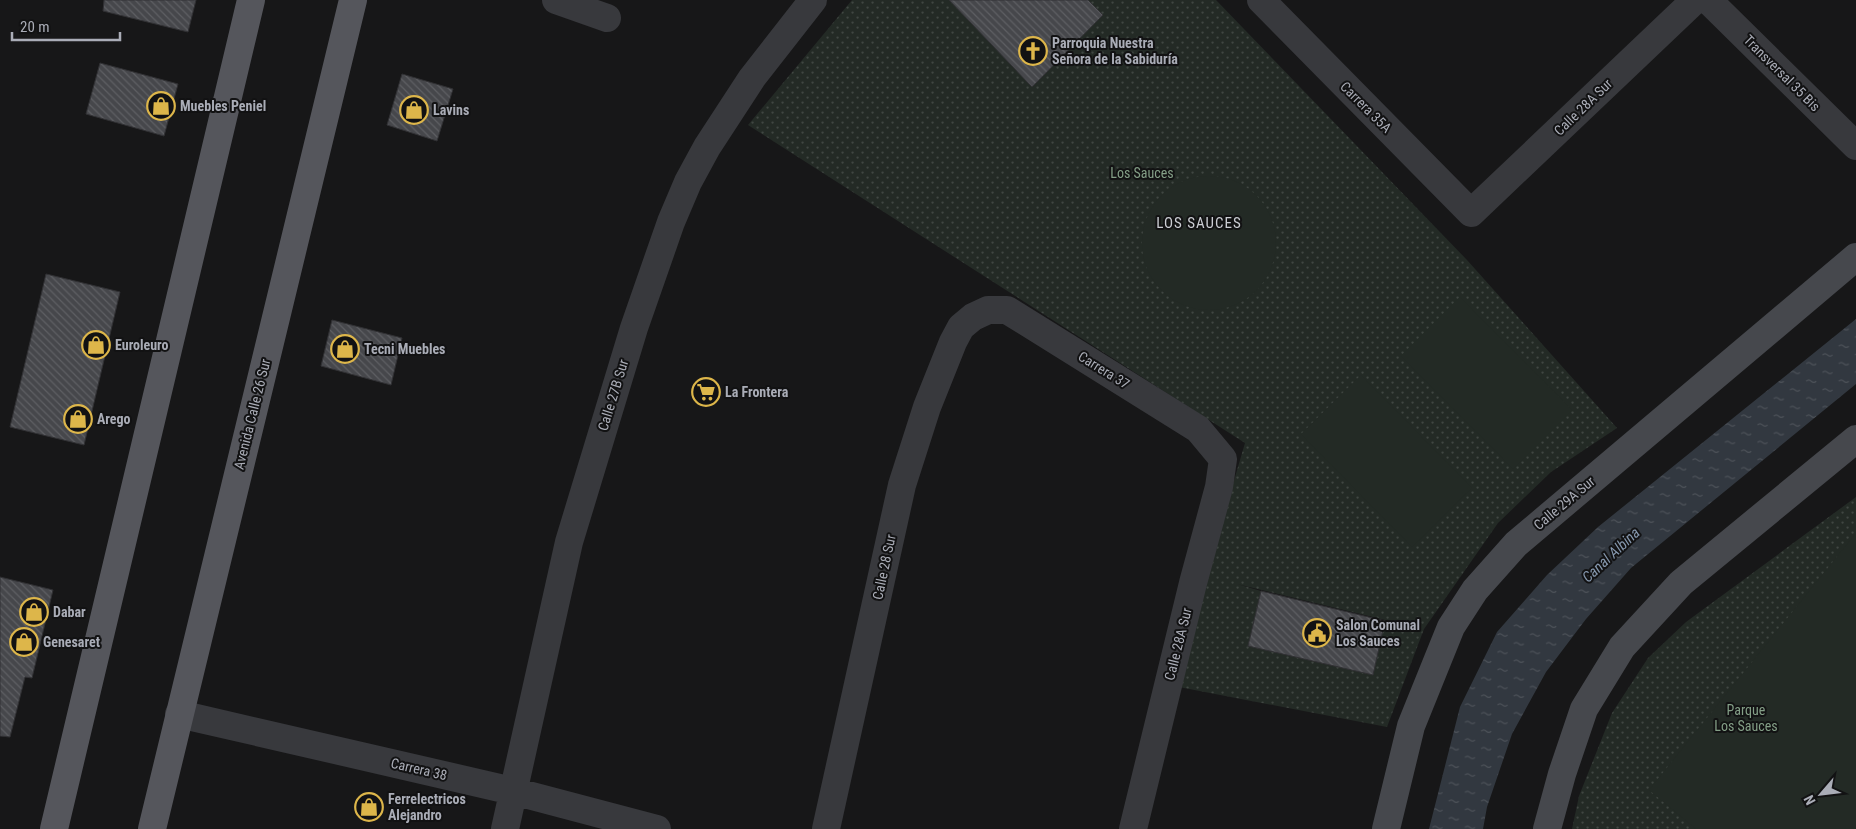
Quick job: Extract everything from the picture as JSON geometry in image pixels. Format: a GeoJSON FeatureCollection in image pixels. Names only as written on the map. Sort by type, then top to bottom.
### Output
{"type":"FeatureCollection","features":[{"type":"Feature","properties":{"kind":"main road"},"geometry":{"type":"LineString","coordinates":[[54,829],[251,0]]}},
{"type":"Feature","properties":{"kind":"main road","name":"Avenida Calle 26 Sur"},"geometry":{"type":"LineString","coordinates":[[152,829],[353,0]]}},
{"type":"Feature","properties":{"kind":"street"},"geometry":{"type":"LineString","coordinates":[[556,0],[608,18]]}},
{"type":"Feature","properties":{"kind":"street","name":"Calle 27B Sur"},"geometry":{"type":"LineString","coordinates":[[505,829],[569,542],[634,328],[671,222],[688,182],[707,147],[752,78],[813,0]]}},
{"type":"Feature","properties":{"kind":"street","name":"Carrera 35A"},"geometry":{"type":"LineString","coordinates":[[1260,0],[1471,213]]}},
{"type":"Feature","properties":{"kind":"street","name":"Calle 28A Sur"},"geometry":{"type":"LineString","coordinates":[[1471,213],[1695,0]]}},
{"type":"Feature","properties":{"kind":"street","name":"Transversal 35 Bis"},"geometry":{"type":"LineString","coordinates":[[1708,0],[1856,146]]}},
{"type":"Feature","properties":{"kind":"street","name":"Calle 29A Sur"},"geometry":{"type":"LineString","coordinates":[[1386,829],[1411,726],[1451,627],[1475,590],[1516,544],[1856,257]]}},
{"type":"Feature","properties":{"kind":"street","name":"Carrera 37"},"geometry":{"type":"LineString","coordinates":[[973,317],[988,310],[1007,310],[1198,429],[1223,459]]}},
{"type":"Feature","properties":{"kind":"street","name":"Calle 28 Sur"},"geometry":{"type":"LineString","coordinates":[[826,829],[902,486],[927,406],[953,342],[961,327],[973,317]]}},
{"type":"Feature","properties":{"kind":"street"},"geometry":{"type":"LineString","coordinates":[[1547,829],[1562,774],[1584,709],[1622,647],[1681,583],[1856,439]]}},
{"type":"Feature","properties":{"kind":"street","name":"Calle 28A Sur"},"geometry":{"type":"LineString","coordinates":[[1133,829],[1193,583],[1219,487],[1223,459]]}},
{"type":"Feature","properties":{"kind":"street","name":"Carrera 38"},"geometry":{"type":"LineString","coordinates":[[179,714],[513,791],[657,829]]}},
{"type":"Feature","properties":{"kind":"green space","name":"Los Sauces"},"geometry":{"type":"Polygon","coordinates":[[[852,0],[1216,0],[1467,260],[1617,428],[1551,472],[1498,523],[1424,629],[1387,727],[1179,687],[1206,576],[1245,443],[748,125],[852,0]],[[1237,584],[1261,591],[1248,646],[1373,675],[1385,620],[1237,584]]]}},
{"type":"Feature","properties":{"kind":"green space"},"geometry":{"type":"Polygon","coordinates":[[[1209,176],[1235,181],[1246,187],[1256,196],[1265,206],[1271,217],[1276,243],[1271,269],[1265,280],[1256,290],[1246,299],[1235,305],[1209,310],[1183,305],[1172,299],[1162,290],[1153,280],[1147,269],[1142,243],[1147,217],[1153,206],[1162,196],[1172,187],[1183,181],[1209,176]]]}},
{"type":"Feature","properties":{"kind":"green space"},"geometry":{"type":"Polygon","coordinates":[[[1460,297],[1572,410],[1513,469],[1401,356],[1460,297]]]}},
{"type":"Feature","properties":{"kind":"green space"},"geometry":{"type":"Polygon","coordinates":[[[1361,375],[1472,488],[1412,547],[1301,434],[1361,375]]]}},
{"type":"Feature","properties":{"kind":"green space","name":"Parque Los Sauces"},"geometry":{"type":"Polygon","coordinates":[[[1856,497],[1856,829],[1572,829],[1579,796],[1612,713],[1648,658],[1686,622],[1856,497]]]}},
{"type":"Feature","properties":{"kind":"green space"},"geometry":{"type":"Polygon","coordinates":[[[1856,533],[1856,829],[1696,829],[1649,790],[1856,533]]]}},
{"type":"Feature","properties":{"kind":"water","name":"Canal Albina"},"geometry":{"type":"Polygon","coordinates":[[[1856,319],[1856,384],[1631,568],[1586,619],[1546,672],[1512,734],[1487,807],[1483,829],[1429,829],[1460,707],[1497,632],[1547,575],[1598,527],[1856,319]]]}},
{"type":"Feature","properties":{"kind":"building"},"geometry":{"type":"Polygon","coordinates":[[[104,0],[196,0],[188,32],[103,11],[104,0]]]}},
{"type":"Feature","properties":{"kind":"building","name":"Parroquia Nuestra Señora de la Sabiduría"},"geometry":{"type":"Polygon","coordinates":[[[949,0],[1088,0],[1103,15],[1032,87],[949,0]]]}},
{"type":"Feature","properties":{"kind":"building"},"geometry":{"type":"Polygon","coordinates":[[[100,63],[178,84],[164,136],[86,114],[100,63]]]}},
{"type":"Feature","properties":{"kind":"building"},"geometry":{"type":"Polygon","coordinates":[[[402,74],[453,89],[437,141],[387,125],[402,74]]]}},
{"type":"Feature","properties":{"kind":"building"},"geometry":{"type":"Polygon","coordinates":[[[46,274],[120,292],[84,445],[10,427],[46,274]]]}},
{"type":"Feature","properties":{"kind":"building"},"geometry":{"type":"Polygon","coordinates":[[[332,320],[402,338],[391,385],[321,366],[332,320]]]}},
{"type":"Feature","properties":{"kind":"building"},"geometry":{"type":"Polygon","coordinates":[[[0,577],[53,590],[32,678],[25,677],[10,737],[0,736],[0,577]]]}},
{"type":"Feature","properties":{"kind":"building","name":"Salon Comunal Los Sauces"},"geometry":{"type":"Polygon","coordinates":[[[1261,591],[1385,621],[1373,675],[1248,646],[1261,591]]]}},
{"type":"Feature","properties":{"kind":"place","name":"Parroquia Nuestra Señora de la Sabiduría"},"geometry":{"type":"Point","coordinates":[1033,51]}},
{"type":"Feature","properties":{"kind":"place","name":"Muebles Peniel"},"geometry":{"type":"Point","coordinates":[161,106]}},
{"type":"Feature","properties":{"kind":"place","name":"Lavins"},"geometry":{"type":"Point","coordinates":[414,110]}},
{"type":"Feature","properties":{"kind":"place","name":"Euroleuro"},"geometry":{"type":"Point","coordinates":[96,345]}},
{"type":"Feature","properties":{"kind":"place","name":"Tecni Muebles"},"geometry":{"type":"Point","coordinates":[345,349]}},
{"type":"Feature","properties":{"kind":"place","name":"La Frontera"},"geometry":{"type":"Point","coordinates":[706,392]}},
{"type":"Feature","properties":{"kind":"place","name":"Arego"},"geometry":{"type":"Point","coordinates":[78,419]}},
{"type":"Feature","properties":{"kind":"place","name":"Dabar"},"geometry":{"type":"Point","coordinates":[34,612]}},
{"type":"Feature","properties":{"kind":"place","name":"Salon Comunal Los Sauces"},"geometry":{"type":"Point","coordinates":[1317,633]}},
{"type":"Feature","properties":{"kind":"place","name":"Genesaret"},"geometry":{"type":"Point","coordinates":[24,642]}},
{"type":"Feature","properties":{"kind":"place","name":"Ferrelectricos Alejandro"},"geometry":{"type":"Point","coordinates":[369,807]}},
{"type":"Feature","properties":{"kind":"district","name":"LOS SAUCES"},"geometry":{"type":"Point","coordinates":[1199,223]}}]}
